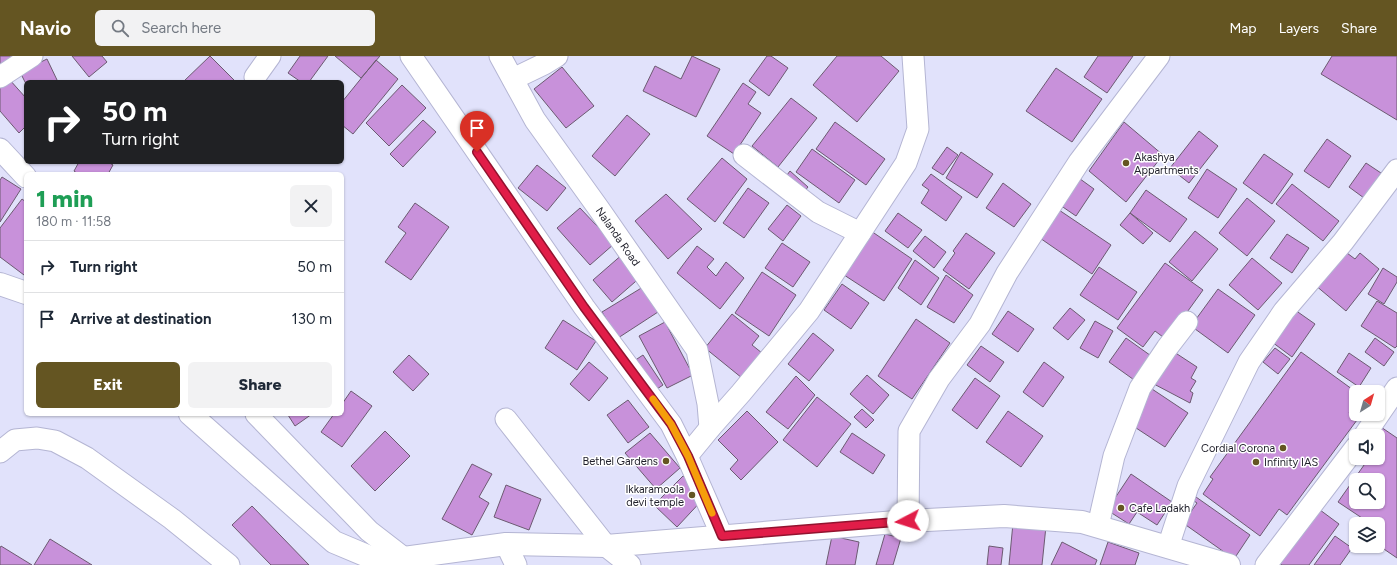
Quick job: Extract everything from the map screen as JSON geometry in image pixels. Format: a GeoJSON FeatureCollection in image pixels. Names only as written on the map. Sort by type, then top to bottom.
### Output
{"type":"FeatureCollection","features":[{"type":"Feature","properties":{"kind":"street"},"geometry":{"type":"LineString","coordinates":[[0,77],[32,56]]}},
{"type":"Feature","properties":{"kind":"street"},"geometry":{"type":"LineString","coordinates":[[255,77],[270,56]]}},
{"type":"Feature","properties":{"kind":"street"},"geometry":{"type":"LineString","coordinates":[[411,56],[584,307],[671,424],[688,456],[722,536]]}},
{"type":"Feature","properties":{"kind":"street","name":"Nalanda Road"},"geometry":{"type":"LineString","coordinates":[[500,56],[535,120],[604,215],[697,350],[708,404],[710,428]]}},
{"type":"Feature","properties":{"kind":"street"},"geometry":{"type":"LineString","coordinates":[[513,79],[557,56]]}},
{"type":"Feature","properties":{"kind":"street"},"geometry":{"type":"LineString","coordinates":[[688,456],[809,311],[906,163],[918,129],[913,56]]}},
{"type":"Feature","properties":{"kind":"street"},"geometry":{"type":"LineString","coordinates":[[908,521],[908,431],[939,379],[980,324],[1007,273],[1079,162],[1159,56]]}},
{"type":"Feature","properties":{"kind":"street"},"geometry":{"type":"LineString","coordinates":[[0,149],[24,175]]}},
{"type":"Feature","properties":{"kind":"street"},"geometry":{"type":"LineString","coordinates":[[744,155],[818,212],[860,233]]}},
{"type":"Feature","properties":{"kind":"street"},"geometry":{"type":"LineString","coordinates":[[1168,547],[1188,486],[1250,362],[1284,311],[1343,242],[1397,170]]}},
{"type":"Feature","properties":{"kind":"street"},"geometry":{"type":"LineString","coordinates":[[0,284],[24,292]]}},
{"type":"Feature","properties":{"kind":"street"},"geometry":{"type":"LineString","coordinates":[[1098,526],[1114,456],[1140,388],[1167,348],[1187,322]]}},
{"type":"Feature","properties":{"kind":"street"},"geometry":{"type":"LineString","coordinates":[[1369,429],[1397,388]]}},
{"type":"Feature","properties":{"kind":"street"},"geometry":{"type":"LineString","coordinates":[[192,416],[334,542],[371,561],[506,544],[606,546],[908,521],[1004,516],[1082,522],[1229,565]]}},
{"type":"Feature","properties":{"kind":"street"},"geometry":{"type":"LineString","coordinates":[[258,416],[369,531],[404,558]]}},
{"type":"Feature","properties":{"kind":"street"},"geometry":{"type":"LineString","coordinates":[[506,419],[606,546],[630,565]]}},
{"type":"Feature","properties":{"kind":"street"},"geometry":{"type":"LineString","coordinates":[[0,452],[15,440],[36,438],[55,441],[88,458],[172,519],[229,565]]}},
{"type":"Feature","properties":{"kind":"street"},"geometry":{"type":"LineString","coordinates":[[1266,565],[1349,456]]}},
{"type":"Feature","properties":{"kind":"street"},"geometry":{"type":"LineString","coordinates":[[506,544],[516,565]]}},
{"type":"Feature","properties":{"kind":"building"},"geometry":{"type":"Polygon","coordinates":[[[0,56],[15,56],[0,67],[0,56]]]}},
{"type":"Feature","properties":{"kind":"building"},"geometry":{"type":"Polygon","coordinates":[[[72,56],[102,56],[107,62],[89,77],[72,56]]]}},
{"type":"Feature","properties":{"kind":"building"},"geometry":{"type":"Polygon","coordinates":[[[210,56],[234,80],[185,80],[210,56]]]}},
{"type":"Feature","properties":{"kind":"building"},"geometry":{"type":"Polygon","coordinates":[[[300,56],[328,56],[310,80],[298,80],[288,73],[300,56]]]}},
{"type":"Feature","properties":{"kind":"building"},"geometry":{"type":"Polygon","coordinates":[[[335,56],[380,56],[361,78],[335,56]]]}},
{"type":"Feature","properties":{"kind":"building"},"geometry":{"type":"Polygon","coordinates":[[[692,56],[720,69],[696,117],[643,91],[655,66],[681,79],[692,56]]]}},
{"type":"Feature","properties":{"kind":"building"},"geometry":{"type":"Polygon","coordinates":[[[767,56],[771,56],[788,68],[769,96],[749,81],[767,56]]]}},
{"type":"Feature","properties":{"kind":"building"},"geometry":{"type":"Polygon","coordinates":[[[837,56],[881,56],[899,71],[857,122],[813,85],[837,56]]]}},
{"type":"Feature","properties":{"kind":"building"},"geometry":{"type":"Polygon","coordinates":[[[1098,56],[1133,56],[1107,93],[1084,77],[1098,56]]]}},
{"type":"Feature","properties":{"kind":"building"},"geometry":{"type":"Polygon","coordinates":[[[1332,56],[1397,56],[1397,120],[1321,74],[1332,56]]]}},
{"type":"Feature","properties":{"kind":"building"},"geometry":{"type":"Polygon","coordinates":[[[47,59],[57,80],[24,80],[20,72],[47,59]]]}},
{"type":"Feature","properties":{"kind":"building"},"geometry":{"type":"Polygon","coordinates":[[[376,60],[398,79],[353,134],[344,127],[344,100],[376,60]]]}},
{"type":"Feature","properties":{"kind":"building"},"geometry":{"type":"Polygon","coordinates":[[[562,67],[594,106],[566,128],[534,89],[562,67]]]}},
{"type":"Feature","properties":{"kind":"building"},"geometry":{"type":"Polygon","coordinates":[[[1056,68],[1102,99],[1072,142],[1026,111],[1056,68]]]}},
{"type":"Feature","properties":{"kind":"building"},"geometry":{"type":"Polygon","coordinates":[[[9,79],[24,96],[24,128],[19,133],[0,111],[0,86],[9,79]]]}},
{"type":"Feature","properties":{"kind":"building"},"geometry":{"type":"Polygon","coordinates":[[[743,83],[756,92],[748,104],[761,113],[734,154],[707,136],[743,83]]]}},
{"type":"Feature","properties":{"kind":"building"},"geometry":{"type":"Polygon","coordinates":[[[402,85],[426,108],[389,146],[366,123],[402,85]]]}},
{"type":"Feature","properties":{"kind":"building"},"geometry":{"type":"Polygon","coordinates":[[[791,98],[817,118],[778,167],[752,146],[791,98]]]}},
{"type":"Feature","properties":{"kind":"building"},"geometry":{"type":"Polygon","coordinates":[[[627,115],[650,134],[615,176],[592,156],[627,115]]]}},
{"type":"Feature","properties":{"kind":"building"},"geometry":{"type":"Polygon","coordinates":[[[423,120],[436,132],[403,167],[390,154],[423,120]]]}},
{"type":"Feature","properties":{"kind":"building"},"geometry":{"type":"Polygon","coordinates":[[[835,122],[885,159],[866,185],[816,149],[835,122]]]}},
{"type":"Feature","properties":{"kind":"building","name":"Akashya Appartments"},"geometry":{"type":"Polygon","coordinates":[[[1124,122],[1163,155],[1126,202],[1089,171],[1124,122]]]}},
{"type":"Feature","properties":{"kind":"building"},"geometry":{"type":"Polygon","coordinates":[[[1199,131],[1218,146],[1189,183],[1170,168],[1199,131]]]}},
{"type":"Feature","properties":{"kind":"building"},"geometry":{"type":"Polygon","coordinates":[[[1327,139],[1351,156],[1329,188],[1304,171],[1327,139]]]}},
{"type":"Feature","properties":{"kind":"building"},"geometry":{"type":"Polygon","coordinates":[[[947,147],[958,155],[943,175],[932,168],[947,147]]]}},
{"type":"Feature","properties":{"kind":"building"},"geometry":{"type":"Polygon","coordinates":[[[812,149],[855,180],[839,203],[796,172],[812,149]]]}},
{"type":"Feature","properties":{"kind":"building"},"geometry":{"type":"Polygon","coordinates":[[[961,152],[993,174],[977,198],[946,178],[961,152]]]}},
{"type":"Feature","properties":{"kind":"building"},"geometry":{"type":"Polygon","coordinates":[[[1264,154],[1293,174],[1272,204],[1243,183],[1264,154]]]}},
{"type":"Feature","properties":{"kind":"building"},"geometry":{"type":"Polygon","coordinates":[[[722,158],[747,179],[715,222],[687,199],[722,158]]]}},
{"type":"Feature","properties":{"kind":"building"},"geometry":{"type":"Polygon","coordinates":[[[1366,163],[1381,173],[1364,198],[1349,187],[1366,163]]]}},
{"type":"Feature","properties":{"kind":"building"},"geometry":{"type":"Polygon","coordinates":[[[78,164],[113,165],[109,172],[74,171],[78,164]]]}},
{"type":"Feature","properties":{"kind":"building"},"geometry":{"type":"Polygon","coordinates":[[[537,165],[566,188],[547,211],[518,188],[537,165]]]}},
{"type":"Feature","properties":{"kind":"building"},"geometry":{"type":"Polygon","coordinates":[[[1207,169],[1237,189],[1218,218],[1188,198],[1207,169]]]}},
{"type":"Feature","properties":{"kind":"building"},"geometry":{"type":"Polygon","coordinates":[[[790,171],[808,187],[803,193],[784,179],[790,171]]]}},
{"type":"Feature","properties":{"kind":"building"},"geometry":{"type":"Polygon","coordinates":[[[931,174],[962,197],[946,221],[921,203],[929,190],[922,185],[931,174]]]}},
{"type":"Feature","properties":{"kind":"building"},"geometry":{"type":"Polygon","coordinates":[[[1076,176],[1094,189],[1076,216],[1057,203],[1076,176]]]}},
{"type":"Feature","properties":{"kind":"building"},"geometry":{"type":"Polygon","coordinates":[[[2,177],[21,189],[0,222],[0,180],[2,177]]]}},
{"type":"Feature","properties":{"kind":"building"},"geometry":{"type":"Polygon","coordinates":[[[1003,183],[1031,204],[1014,227],[986,208],[1003,183]]]}},
{"type":"Feature","properties":{"kind":"building"},"geometry":{"type":"Polygon","coordinates":[[[1292,184],[1339,221],[1323,241],[1276,204],[1292,184]]]}},
{"type":"Feature","properties":{"kind":"building"},"geometry":{"type":"Polygon","coordinates":[[[748,188],[769,203],[744,238],[723,223],[748,188]]]}},
{"type":"Feature","properties":{"kind":"building"},"geometry":{"type":"Polygon","coordinates":[[[1146,190],[1187,219],[1170,242],[1130,213],[1146,190]]]}},
{"type":"Feature","properties":{"kind":"building"},"geometry":{"type":"Polygon","coordinates":[[[666,194],[702,229],[668,259],[635,221],[666,194]]]}},
{"type":"Feature","properties":{"kind":"building"},"geometry":{"type":"Polygon","coordinates":[[[1247,198],[1275,221],[1247,256],[1219,233],[1247,198]]]}},
{"type":"Feature","properties":{"kind":"building"},"geometry":{"type":"Polygon","coordinates":[[[22,199],[24,200],[24,275],[0,257],[0,228],[22,199]]]}},
{"type":"Feature","properties":{"kind":"building"},"geometry":{"type":"Polygon","coordinates":[[[415,203],[449,227],[411,280],[385,262],[406,233],[398,227],[415,203]]]}},
{"type":"Feature","properties":{"kind":"building"},"geometry":{"type":"Polygon","coordinates":[[[787,205],[801,216],[783,241],[768,229],[787,205]]]}},
{"type":"Feature","properties":{"kind":"building"},"geometry":{"type":"Polygon","coordinates":[[[580,208],[614,244],[590,265],[557,228],[580,208]]]}},
{"type":"Feature","properties":{"kind":"building"},"geometry":{"type":"Polygon","coordinates":[[[1056,208],[1111,245],[1092,274],[1037,236],[1056,208]]]}},
{"type":"Feature","properties":{"kind":"building"},"geometry":{"type":"Polygon","coordinates":[[[898,213],[922,230],[908,248],[885,231],[898,213]]]}},
{"type":"Feature","properties":{"kind":"building"},"geometry":{"type":"Polygon","coordinates":[[[1130,213],[1153,233],[1143,244],[1120,225],[1130,213]]]}},
{"type":"Feature","properties":{"kind":"building"},"geometry":{"type":"Polygon","coordinates":[[[871,231],[912,259],[884,301],[841,273],[871,231]]]}},
{"type":"Feature","properties":{"kind":"building"},"geometry":{"type":"Polygon","coordinates":[[[1195,231],[1218,249],[1192,281],[1169,262],[1195,231]]]}},
{"type":"Feature","properties":{"kind":"building"},"geometry":{"type":"Polygon","coordinates":[[[966,233],[995,253],[969,289],[943,270],[955,253],[953,251],[966,233]]]}},
{"type":"Feature","properties":{"kind":"building"},"geometry":{"type":"Polygon","coordinates":[[[1287,234],[1309,248],[1292,273],[1270,258],[1287,234]]]}},
{"type":"Feature","properties":{"kind":"building"},"geometry":{"type":"Polygon","coordinates":[[[925,236],[946,252],[934,268],[913,251],[925,236]]]}},
{"type":"Feature","properties":{"kind":"building"},"geometry":{"type":"Polygon","coordinates":[[[782,243],[810,262],[793,287],[765,268],[782,243]]]}},
{"type":"Feature","properties":{"kind":"building"},"geometry":{"type":"Polygon","coordinates":[[[697,246],[714,259],[707,267],[716,276],[726,262],[744,278],[720,309],[677,273],[697,246]]]}},
{"type":"Feature","properties":{"kind":"building"},"geometry":{"type":"Polygon","coordinates":[[[1343,250],[1355,259],[1360,253],[1379,269],[1346,311],[1315,285],[1343,250]]]}},
{"type":"Feature","properties":{"kind":"building"},"geometry":{"type":"Polygon","coordinates":[[[624,253],[643,275],[612,302],[593,280],[624,253]]]}},
{"type":"Feature","properties":{"kind":"building"},"geometry":{"type":"Polygon","coordinates":[[[1252,258],[1282,283],[1258,310],[1229,285],[1252,258]]]}},
{"type":"Feature","properties":{"kind":"building"},"geometry":{"type":"Polygon","coordinates":[[[915,260],[939,278],[921,305],[898,288],[915,260]]]}},
{"type":"Feature","properties":{"kind":"building"},"geometry":{"type":"Polygon","coordinates":[[[1165,263],[1203,290],[1167,340],[1155,331],[1143,347],[1117,328],[1165,263]]]}},
{"type":"Feature","properties":{"kind":"building"},"geometry":{"type":"Polygon","coordinates":[[[1099,267],[1137,292],[1118,320],[1080,295],[1099,267]]]}},
{"type":"Feature","properties":{"kind":"building"},"geometry":{"type":"Polygon","coordinates":[[[1383,268],[1397,277],[1397,282],[1384,304],[1368,294],[1383,268]]]}},
{"type":"Feature","properties":{"kind":"building"},"geometry":{"type":"Polygon","coordinates":[[[762,272],[796,295],[769,336],[735,313],[762,272]]]}},
{"type":"Feature","properties":{"kind":"building"},"geometry":{"type":"Polygon","coordinates":[[[946,275],[973,295],[954,323],[927,307],[946,275]]]}},
{"type":"Feature","properties":{"kind":"building"},"geometry":{"type":"Polygon","coordinates":[[[842,284],[869,303],[851,329],[824,310],[842,284]]]}},
{"type":"Feature","properties":{"kind":"building"},"geometry":{"type":"Polygon","coordinates":[[[643,287],[658,312],[618,338],[602,312],[643,287]]]}},
{"type":"Feature","properties":{"kind":"building"},"geometry":{"type":"Polygon","coordinates":[[[1218,289],[1255,315],[1228,353],[1191,326],[1218,289]]]}},
{"type":"Feature","properties":{"kind":"building"},"geometry":{"type":"Polygon","coordinates":[[[1377,301],[1397,313],[1397,346],[1395,348],[1361,326],[1377,301]]]}},
{"type":"Feature","properties":{"kind":"building"},"geometry":{"type":"Polygon","coordinates":[[[1070,308],[1085,320],[1068,340],[1053,328],[1070,308]]]}},
{"type":"Feature","properties":{"kind":"building"},"geometry":{"type":"Polygon","coordinates":[[[1295,310],[1315,324],[1292,357],[1272,342],[1295,310]]]}},
{"type":"Feature","properties":{"kind":"building"},"geometry":{"type":"Polygon","coordinates":[[[1008,311],[1034,329],[1018,352],[992,334],[1008,311]]]}},
{"type":"Feature","properties":{"kind":"building"},"geometry":{"type":"Polygon","coordinates":[[[732,314],[759,336],[752,345],[762,353],[742,378],[705,348],[732,314]]]}},
{"type":"Feature","properties":{"kind":"building"},"geometry":{"type":"Polygon","coordinates":[[[916,319],[950,343],[912,399],[878,376],[916,319]]]}},
{"type":"Feature","properties":{"kind":"building"},"geometry":{"type":"Polygon","coordinates":[[[563,320],[596,341],[577,370],[545,348],[563,320]]]}},
{"type":"Feature","properties":{"kind":"building"},"geometry":{"type":"Polygon","coordinates":[[[1095,321],[1113,331],[1098,358],[1080,348],[1095,321]]]}},
{"type":"Feature","properties":{"kind":"building"},"geometry":{"type":"Polygon","coordinates":[[[665,322],[693,375],[667,388],[639,336],[665,322]]]}},
{"type":"Feature","properties":{"kind":"building"},"geometry":{"type":"Polygon","coordinates":[[[813,333],[834,350],[809,381],[788,364],[813,333]]]}},
{"type":"Feature","properties":{"kind":"building"},"geometry":{"type":"Polygon","coordinates":[[[1126,338],[1154,358],[1137,382],[1109,362],[1126,338]]]}},
{"type":"Feature","properties":{"kind":"building"},"geometry":{"type":"Polygon","coordinates":[[[1375,338],[1394,352],[1384,366],[1365,352],[1375,338]]]}},
{"type":"Feature","properties":{"kind":"building"},"geometry":{"type":"Polygon","coordinates":[[[981,346],[1004,362],[990,382],[967,365],[981,346]]]}},
{"type":"Feature","properties":{"kind":"building"},"geometry":{"type":"Polygon","coordinates":[[[1275,348],[1290,359],[1278,374],[1263,362],[1275,348]]]}},
{"type":"Feature","properties":{"kind":"building"},"geometry":{"type":"Polygon","coordinates":[[[1171,350],[1197,367],[1191,378],[1196,381],[1190,391],[1193,393],[1190,403],[1152,383],[1171,350]]]}},
{"type":"Feature","properties":{"kind":"building","name":"Cordial Corona"},"geometry":{"type":"Polygon","coordinates":[[[1301,352],[1349,387],[1349,421],[1356,421],[1287,515],[1279,509],[1260,536],[1203,494],[1213,479],[1210,477],[1301,352]]]}},
{"type":"Feature","properties":{"kind":"building"},"geometry":{"type":"Polygon","coordinates":[[[1349,353],[1371,368],[1360,385],[1356,385],[1337,372],[1349,353]]]}},
{"type":"Feature","properties":{"kind":"building"},"geometry":{"type":"Polygon","coordinates":[[[409,355],[429,374],[413,391],[393,372],[409,355]]]}},
{"type":"Feature","properties":{"kind":"building"},"geometry":{"type":"Polygon","coordinates":[[[643,355],[663,385],[654,391],[634,361],[643,355]]]}},
{"type":"Feature","properties":{"kind":"building"},"geometry":{"type":"Polygon","coordinates":[[[589,362],[608,378],[589,401],[570,384],[589,362]]]}},
{"type":"Feature","properties":{"kind":"building"},"geometry":{"type":"Polygon","coordinates":[[[1044,362],[1064,377],[1043,407],[1023,392],[1044,362]]]}},
{"type":"Feature","properties":{"kind":"building"},"geometry":{"type":"Polygon","coordinates":[[[867,375],[889,395],[873,414],[850,394],[867,375]]]}},
{"type":"Feature","properties":{"kind":"building"},"geometry":{"type":"Polygon","coordinates":[[[796,376],[815,395],[788,429],[766,412],[796,376]]]}},
{"type":"Feature","properties":{"kind":"building"},"geometry":{"type":"Polygon","coordinates":[[[975,378],[1000,396],[977,429],[952,410],[975,378]]]}},
{"type":"Feature","properties":{"kind":"building"},"geometry":{"type":"Polygon","coordinates":[[[1152,389],[1188,413],[1165,447],[1130,424],[1152,389]]]}},
{"type":"Feature","properties":{"kind":"building"},"geometry":{"type":"Polygon","coordinates":[[[351,391],[372,406],[342,447],[321,432],[333,416],[344,416],[344,401],[351,391]]]}},
{"type":"Feature","properties":{"kind":"building"},"geometry":{"type":"Polygon","coordinates":[[[817,397],[851,424],[817,467],[783,440],[817,397]]]}},
{"type":"Feature","properties":{"kind":"building"},"geometry":{"type":"Polygon","coordinates":[[[628,400],[649,427],[628,443],[607,415],[628,400]]]}},
{"type":"Feature","properties":{"kind":"building"},"geometry":{"type":"Polygon","coordinates":[[[862,409],[874,420],[866,428],[854,417],[862,409]]]}},
{"type":"Feature","properties":{"kind":"building"},"geometry":{"type":"Polygon","coordinates":[[[747,411],[778,442],[741,480],[730,469],[738,460],[718,440],[747,411]]]}},
{"type":"Feature","properties":{"kind":"building"},"geometry":{"type":"Polygon","coordinates":[[[1008,411],[1043,436],[1021,467],[986,442],[1008,411]]]}},
{"type":"Feature","properties":{"kind":"building"},"geometry":{"type":"Polygon","coordinates":[[[289,416],[309,416],[295,426],[289,416]]]}},
{"type":"Feature","properties":{"kind":"building"},"geometry":{"type":"Polygon","coordinates":[[[1378,425],[1384,429],[1375,429],[1378,425]]]}},
{"type":"Feature","properties":{"kind":"building"},"geometry":{"type":"Polygon","coordinates":[[[1385,430],[1397,438],[1397,558],[1385,550],[1385,517],[1360,517],[1338,502],[1349,486],[1349,509],[1385,509],[1385,473],[1358,473],[1364,465],[1385,465],[1385,430]]]}},
{"type":"Feature","properties":{"kind":"building"},"geometry":{"type":"Polygon","coordinates":[[[385,431],[410,456],[375,491],[351,466],[385,431]]]}},
{"type":"Feature","properties":{"kind":"building"},"geometry":{"type":"Polygon","coordinates":[[[650,433],[680,468],[656,489],[625,453],[650,433]]]}},
{"type":"Feature","properties":{"kind":"building"},"geometry":{"type":"Polygon","coordinates":[[[852,433],[885,455],[873,474],[840,452],[852,433]]]}},
{"type":"Feature","properties":{"kind":"building"},"geometry":{"type":"Polygon","coordinates":[[[472,464],[492,474],[479,497],[489,503],[472,535],[442,519],[472,464]]]}},
{"type":"Feature","properties":{"kind":"building"},"geometry":{"type":"Polygon","coordinates":[[[1131,474],[1172,502],[1157,525],[1137,512],[1129,524],[1107,510],[1131,474]]]}},
{"type":"Feature","properties":{"kind":"building"},"geometry":{"type":"Polygon","coordinates":[[[683,476],[705,497],[677,527],[654,505],[683,476]]]}},
{"type":"Feature","properties":{"kind":"building"},"geometry":{"type":"Polygon","coordinates":[[[506,485],[541,499],[529,530],[494,517],[506,485]]]}},
{"type":"Feature","properties":{"kind":"building"},"geometry":{"type":"Polygon","coordinates":[[[1196,497],[1250,535],[1234,559],[1183,523],[1197,503],[1194,501],[1196,497]]]}},
{"type":"Feature","properties":{"kind":"building"},"geometry":{"type":"Polygon","coordinates":[[[252,506],[309,565],[271,565],[232,525],[252,506]]]}},
{"type":"Feature","properties":{"kind":"building"},"geometry":{"type":"Polygon","coordinates":[[[1316,507],[1339,524],[1309,565],[1282,565],[1276,561],[1316,507]]]}},
{"type":"Feature","properties":{"kind":"building"},"geometry":{"type":"Polygon","coordinates":[[[1013,523],[1046,526],[1042,565],[1009,565],[1013,523]]]}},
{"type":"Feature","properties":{"kind":"building"},"geometry":{"type":"Polygon","coordinates":[[[885,534],[901,538],[893,565],[876,565],[885,534]]]}},
{"type":"Feature","properties":{"kind":"building"},"geometry":{"type":"Polygon","coordinates":[[[832,536],[859,542],[855,565],[826,565],[832,536]]]}},
{"type":"Feature","properties":{"kind":"building"},"geometry":{"type":"Polygon","coordinates":[[[1335,536],[1349,546],[1349,552],[1340,565],[1314,565],[1335,536]]]}},
{"type":"Feature","properties":{"kind":"building"},"geometry":{"type":"Polygon","coordinates":[[[50,539],[92,565],[34,565],[50,539]]]}},
{"type":"Feature","properties":{"kind":"building"},"geometry":{"type":"Polygon","coordinates":[[[1062,542],[1097,560],[1095,565],[1051,565],[1062,542]]]}},
{"type":"Feature","properties":{"kind":"building"},"geometry":{"type":"Polygon","coordinates":[[[1108,542],[1139,553],[1135,565],[1100,565],[1108,542]]]}},
{"type":"Feature","properties":{"kind":"building"},"geometry":{"type":"Polygon","coordinates":[[[1,546],[32,565],[0,565],[1,546]]]}},
{"type":"Feature","properties":{"kind":"building"},"geometry":{"type":"Polygon","coordinates":[[[989,546],[1003,548],[1001,565],[987,565],[989,546]]]}},
{"type":"Feature","properties":{"kind":"slow traffic"},"geometry":{"type":"LineString","coordinates":[[653,399],[671,424],[688,456],[712,513]]}},
{"type":"Feature","properties":{"kind":"place","name":"Akashya Appartments"},"geometry":{"type":"Point","coordinates":[1126,163]}},
{"type":"Feature","properties":{"kind":"place","name":"Cordial Corona"},"geometry":{"type":"Point","coordinates":[1283,448]}},
{"type":"Feature","properties":{"kind":"place","name":"Bethel Gardens"},"geometry":{"type":"Point","coordinates":[666,461]}},
{"type":"Feature","properties":{"kind":"place","name":"Infinity IAS"},"geometry":{"type":"Point","coordinates":[1256,462]}},
{"type":"Feature","properties":{"kind":"place","name":"Ikkaramoola devi temple"},"geometry":{"type":"Point","coordinates":[692,495]}},
{"type":"Feature","properties":{"kind":"place","name":"Cafe Ladakh"},"geometry":{"type":"Point","coordinates":[1121,508]}},
{"type":"Feature","properties":{"kind":"route"},"geometry":{"type":"LineString","coordinates":[[477,152],[584,307],[671,424],[688,456],[722,536],[908,521]]}}]}
